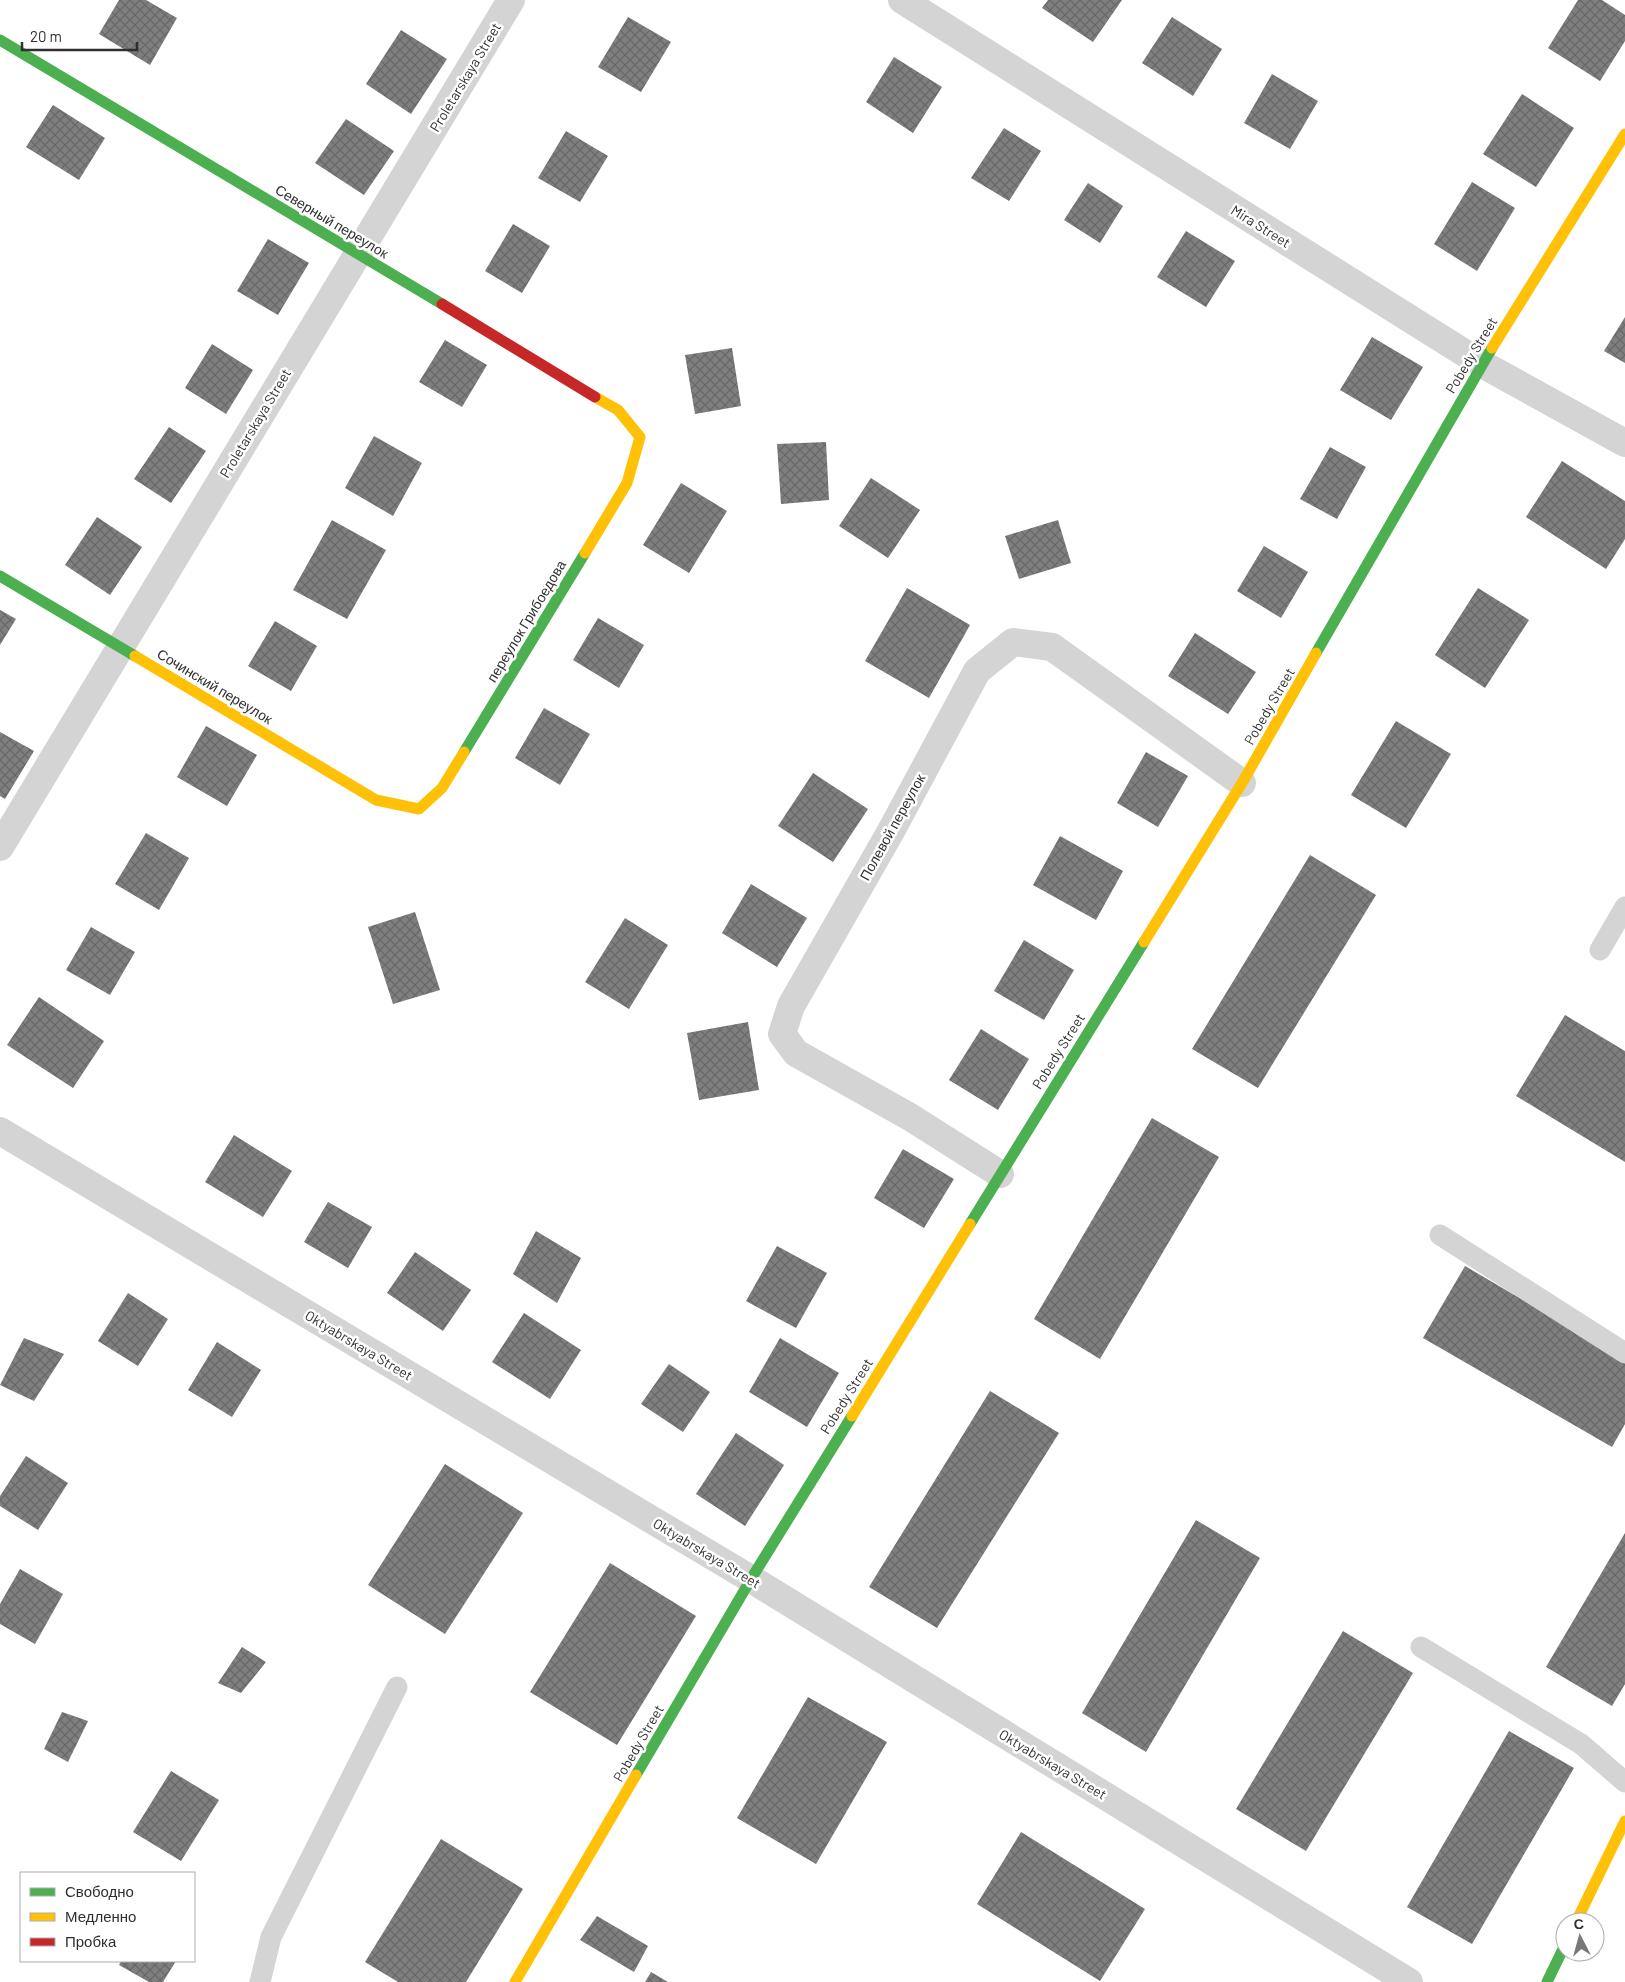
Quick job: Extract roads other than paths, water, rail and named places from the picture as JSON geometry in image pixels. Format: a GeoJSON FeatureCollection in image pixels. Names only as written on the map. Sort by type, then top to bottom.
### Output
{"type":"FeatureCollection","features":[{"type":"Feature","properties":{"kind":"street","name":"Proletarskaya Street"},"geometry":{"type":"LineString","coordinates":[[0,847],[511,0]]}},
{"type":"Feature","properties":{"kind":"street","name":"Mira Street"},"geometry":{"type":"LineString","coordinates":[[902,0],[1482,364],[1625,443]]}},
{"type":"Feature","properties":{"kind":"street","name":"Северный переулок"},"geometry":{"type":"LineString","coordinates":[[0,40],[618,410],[640,438]]}},
{"type":"Feature","properties":{"kind":"street","name":"Pobedy Street"},"geometry":{"type":"LineString","coordinates":[[515,1982],[751,1579],[1242,783],[1482,364],[1625,134]]}},
{"type":"Feature","properties":{"kind":"street","name":"переулок Грибоедова"},"geometry":{"type":"LineString","coordinates":[[419,809],[442,788],[627,482],[640,438]]}},
{"type":"Feature","properties":{"kind":"street","name":"Сочинский переулок"},"geometry":{"type":"LineString","coordinates":[[0,576],[376,800],[419,809]]}},
{"type":"Feature","properties":{"kind":"street","name":"Полевой переулок"},"geometry":{"type":"LineString","coordinates":[[1000,1174],[910,1116],[796,1053],[782,1034],[791,1006],[886,840],[977,671],[1013,642],[1052,647],[1242,783]]}},
{"type":"Feature","properties":{"kind":"street","name":"Oktyabrskaya Street"},"geometry":{"type":"LineString","coordinates":[[0,1131],[751,1579],[1409,1982]]}},
{"type":"Feature","properties":{"kind":"street"},"geometry":{"type":"LineString","coordinates":[[1581,1912],[1625,1821]]}},
{"type":"Feature","properties":{"kind":"street"},"geometry":{"type":"LineString","coordinates":[[1547,1982],[1557,1962]]}},
{"type":"Feature","properties":{"kind":"lane"},"geometry":{"type":"LineString","coordinates":[[1600,950],[1625,908]]}},
{"type":"Feature","properties":{"kind":"lane"},"geometry":{"type":"LineString","coordinates":[[1440,1235],[1625,1353]]}},
{"type":"Feature","properties":{"kind":"lane"},"geometry":{"type":"LineString","coordinates":[[1421,1647],[1581,1744],[1625,1782]]}},
{"type":"Feature","properties":{"kind":"lane"},"geometry":{"type":"LineString","coordinates":[[260,1982],[271,1937],[397,1687]]}}]}
